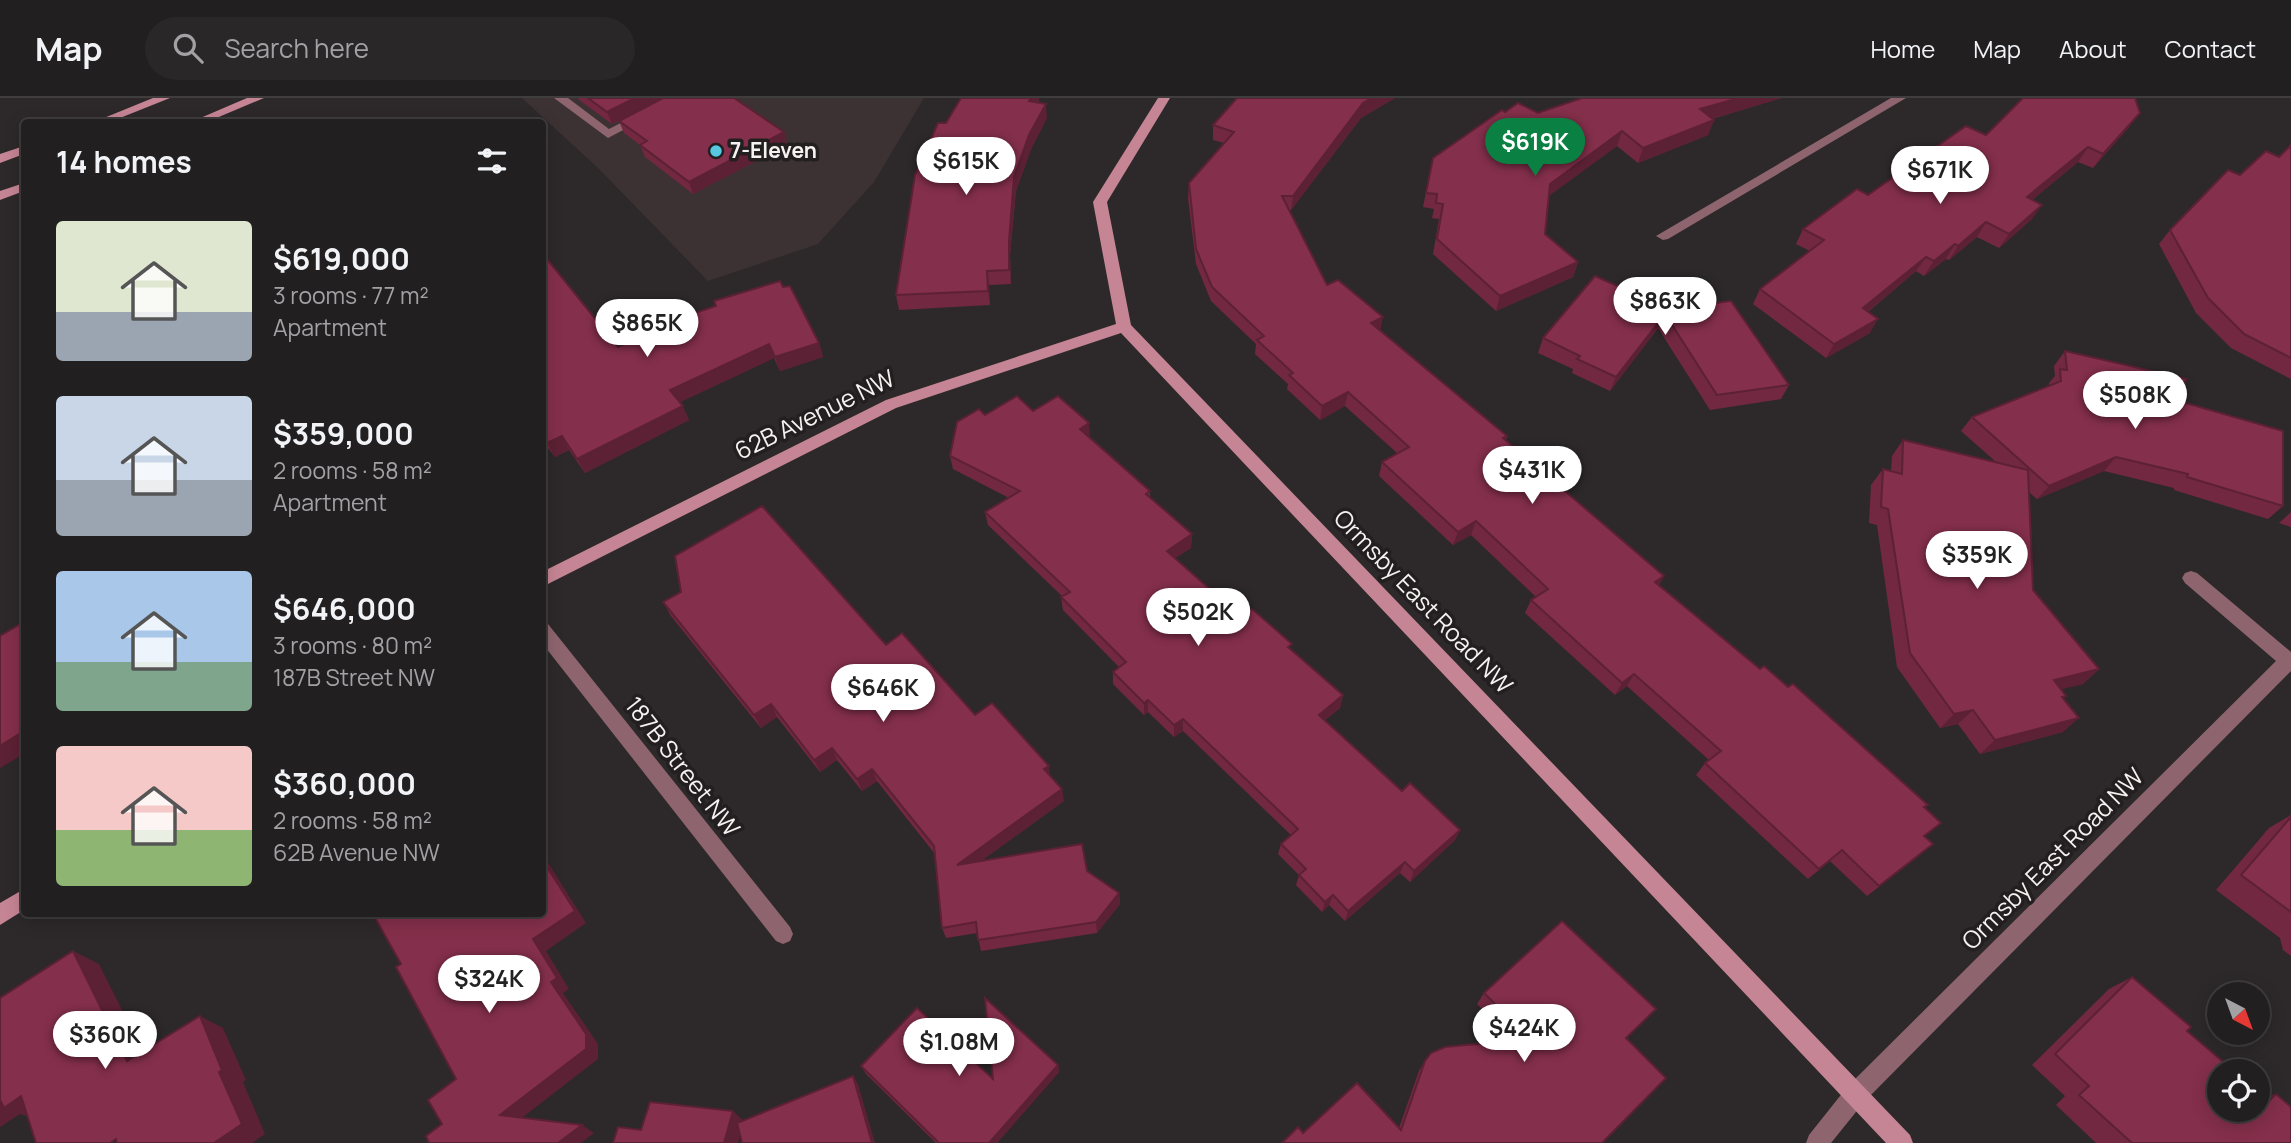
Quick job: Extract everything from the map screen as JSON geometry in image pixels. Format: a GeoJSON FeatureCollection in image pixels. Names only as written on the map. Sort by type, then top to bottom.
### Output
{"type":"FeatureCollection","features":[{"type":"Feature","properties":{"kind":"street"},"geometry":{"type":"LineString","coordinates":[[108,119],[164,98]]}},
{"type":"Feature","properties":{"kind":"street"},"geometry":{"type":"LineString","coordinates":[[205,119],[258,98]]}},
{"type":"Feature","properties":{"kind":"street"},"geometry":{"type":"LineString","coordinates":[[560,98],[608,134],[654,111],[635,103]]}},
{"type":"Feature","properties":{"kind":"street"},"geometry":{"type":"LineString","coordinates":[[1124,327],[1100,202],[1164,98]]}},
{"type":"Feature","properties":{"kind":"street"},"geometry":{"type":"LineString","coordinates":[[1663,236],[1900,98]]}},
{"type":"Feature","properties":{"kind":"street"},"geometry":{"type":"LineString","coordinates":[[0,159],[21,151]]}},
{"type":"Feature","properties":{"kind":"street"},"geometry":{"type":"LineString","coordinates":[[0,197],[21,188]]}},
{"type":"Feature","properties":{"kind":"street","name":"62B Avenue NW"},"geometry":{"type":"LineString","coordinates":[[546,578],[891,404],[1124,327]]}},
{"type":"Feature","properties":{"kind":"street","name":"Ormsby East Road NW"},"geometry":{"type":"LineString","coordinates":[[1124,327],[1902,1143]]}},
{"type":"Feature","properties":{"kind":"street","name":"Ormsby East Road NW"},"geometry":{"type":"LineString","coordinates":[[1817,1143],[1856,1094],[2289,662],[2191,578]]}},
{"type":"Feature","properties":{"kind":"street","name":"187B Street NW"},"geometry":{"type":"LineString","coordinates":[[546,634],[783,934]]}},
{"type":"Feature","properties":{"kind":"street"},"geometry":{"type":"LineString","coordinates":[[0,915],[21,902]]}},
{"type":"Feature","properties":{"kind":"shaded area"},"geometry":{"type":"Polygon","coordinates":[[[522,98],[924,98],[874,182],[818,244],[708,281],[599,169],[522,98]]]}},
{"type":"Feature","properties":{"kind":"building"},"geometry":{"type":"Polygon","coordinates":[[[588,98],[635,98],[607,112],[588,98]]]}},
{"type":"Feature","properties":{"kind":"building"},"geometry":{"type":"Polygon","coordinates":[[[663,98],[734,98],[784,132],[689,182],[640,145],[647,141],[619,121],[663,98]]]}},
{"type":"Feature","properties":{"kind":"building"},"geometry":{"type":"Polygon","coordinates":[[[961,98],[1031,98],[1029,101],[1046,104],[1029,135],[1014,177],[1009,270],[987,271],[988,291],[896,295],[915,175],[938,123],[946,123],[961,98]]]}},
{"type":"Feature","properties":{"kind":"building"},"geometry":{"type":"Polygon","coordinates":[[[1237,98],[1372,98],[1363,103],[1293,196],[1282,196],[1327,285],[1338,280],[1383,317],[1371,323],[1507,436],[1503,438],[1664,576],[1655,582],[1760,669],[1764,666],[1788,687],[1793,684],[1928,805],[1924,807],[1941,823],[1924,836],[1933,844],[1879,886],[1842,850],[1819,869],[1705,763],[1721,751],[1634,674],[1622,683],[1531,600],[1548,589],[1476,521],[1458,532],[1382,462],[1409,447],[1348,392],[1322,406],[1289,375],[1293,373],[1257,340],[1264,336],[1212,287],[1196,249],[1189,183],[1234,132],[1213,125],[1237,98]]]}},
{"type":"Feature","properties":{"kind":"building"},"geometry":{"type":"Polygon","coordinates":[[[1582,98],[1739,98],[1700,109],[1714,120],[1643,148],[1622,131],[1550,184],[1545,234],[1578,262],[1500,296],[1437,239],[1443,204],[1436,203],[1437,194],[1426,193],[1433,158],[1502,110],[1505,112],[1518,103],[1538,113],[1582,98]]]}},
{"type":"Feature","properties":{"kind":"building"},"geometry":{"type":"Polygon","coordinates":[[[2023,98],[2135,98],[2140,113],[2103,154],[2088,147],[2027,197],[2042,205],[2009,234],[1986,222],[1958,246],[1955,244],[1934,261],[1926,257],[1863,308],[1878,319],[1834,344],[1760,289],[1824,240],[1803,229],[1857,189],[1868,195],[1966,126],[1986,135],[2023,98]]]}},
{"type":"Feature","properties":{"kind":"building"},"geometry":{"type":"Polygon","coordinates":[[[2291,145],[2291,358],[2244,334],[2208,298],[2170,230],[2228,170],[2240,175],[2266,151],[2279,157],[2291,145]]]}},
{"type":"Feature","properties":{"kind":"building"},"geometry":{"type":"Polygon","coordinates":[[[546,259],[618,347],[689,315],[716,306],[714,301],[780,281],[783,287],[790,286],[819,343],[775,357],[769,344],[670,390],[683,406],[577,459],[562,436],[546,442],[546,259]]]}},
{"type":"Feature","properties":{"kind":"building"},"geometry":{"type":"Polygon","coordinates":[[[1595,276],[1668,309],[1731,301],[1789,385],[1717,395],[1665,314],[1616,377],[1577,359],[1580,356],[1543,338],[1595,276]]]}},
{"type":"Feature","properties":{"kind":"building"},"geometry":{"type":"Polygon","coordinates":[[[2065,351],[2186,379],[2185,382],[2137,389],[2283,431],[2283,506],[2187,477],[2188,474],[2116,457],[2049,486],[1972,417],[2061,381],[2060,369],[2067,370],[2065,351]]]}},
{"type":"Feature","properties":{"kind":"building"},"geometry":{"type":"Polygon","coordinates":[[[1017,396],[1033,411],[1058,396],[1089,423],[1080,429],[1150,491],[1146,494],[1192,534],[1167,551],[1241,617],[1252,609],[1292,644],[1288,647],[1343,695],[1319,715],[1402,791],[1410,783],[1460,830],[1414,871],[1405,862],[1348,911],[1333,895],[1325,902],[1299,875],[1306,869],[1281,844],[1298,829],[1183,719],[1174,725],[1148,700],[1144,703],[1113,672],[1126,662],[1061,597],[1070,592],[985,512],[1020,491],[950,456],[957,422],[979,409],[985,415],[1017,396]]]}},
{"type":"Feature","properties":{"kind":"building"},"geometry":{"type":"Polygon","coordinates":[[[1903,440],[2028,470],[2033,590],[2099,669],[2054,680],[2066,696],[2062,697],[2079,718],[1995,740],[1973,710],[1954,714],[1910,653],[1888,509],[1881,507],[1883,469],[1902,474],[1903,440]]]}},
{"type":"Feature","properties":{"kind":"building"},"geometry":{"type":"Polygon","coordinates":[[[762,506],[886,645],[902,633],[975,715],[992,703],[1049,766],[1044,769],[1062,789],[957,865],[1082,844],[1087,871],[1119,893],[1096,922],[978,940],[976,922],[942,928],[934,846],[872,769],[857,779],[832,748],[814,760],[771,704],[754,715],[663,602],[681,592],[675,556],[762,506]]]}},
{"type":"Feature","properties":{"kind":"building"},"geometry":{"type":"Polygon","coordinates":[[[21,624],[21,733],[0,746],[0,636],[21,624]]]}},
{"type":"Feature","properties":{"kind":"building"},"geometry":{"type":"Polygon","coordinates":[[[2291,817],[2291,912],[2241,875],[2291,817]]]}},
{"type":"Feature","properties":{"kind":"building"},"geometry":{"type":"Polygon","coordinates":[[[546,865],[575,911],[533,939],[557,978],[551,982],[586,1034],[586,1049],[500,1115],[582,1125],[558,1143],[429,1143],[426,1136],[442,1124],[428,1100],[456,1079],[396,967],[401,964],[375,917],[546,917],[546,865]]]}},
{"type":"Feature","properties":{"kind":"building"},"geometry":{"type":"Polygon","coordinates":[[[1562,921],[1656,1009],[1626,1038],[1666,1078],[1602,1143],[1282,1143],[1298,1127],[1303,1133],[1357,1083],[1401,1130],[1425,1061],[1431,1053],[1445,1047],[1530,1039],[1484,993],[1562,921]]]}},
{"type":"Feature","properties":{"kind":"building"},"geometry":{"type":"Polygon","coordinates":[[[73,951],[127,1061],[200,1016],[222,1070],[219,1072],[242,1124],[214,1143],[117,1143],[116,1139],[110,1143],[36,1143],[21,1096],[4,1108],[0,1100],[0,998],[73,951]]]}},
{"type":"Feature","properties":{"kind":"building"},"geometry":{"type":"Polygon","coordinates":[[[2132,977],[2191,1027],[2187,1031],[2220,1059],[2207,1059],[2207,1122],[2270,1122],[2270,1100],[2276,1094],[2291,1107],[2291,1143],[2132,1143],[2079,1095],[2089,1086],[2055,1054],[2132,977]]]}},
{"type":"Feature","properties":{"kind":"building"},"geometry":{"type":"Polygon","coordinates":[[[985,998],[1058,1065],[989,1143],[939,1143],[861,1066],[917,1008],[993,1079],[985,998]]]}},
{"type":"Feature","properties":{"kind":"building"},"geometry":{"type":"Polygon","coordinates":[[[853,1076],[872,1143],[742,1143],[737,1123],[853,1076]]]}},
{"type":"Feature","properties":{"kind":"building"},"geometry":{"type":"Polygon","coordinates":[[[650,1102],[733,1111],[724,1143],[613,1143],[618,1127],[641,1130],[650,1102]]]}},
{"type":"Feature","properties":{"kind":"place","name":"7-Eleven"},"geometry":{"type":"Point","coordinates":[716,151]}}]}
